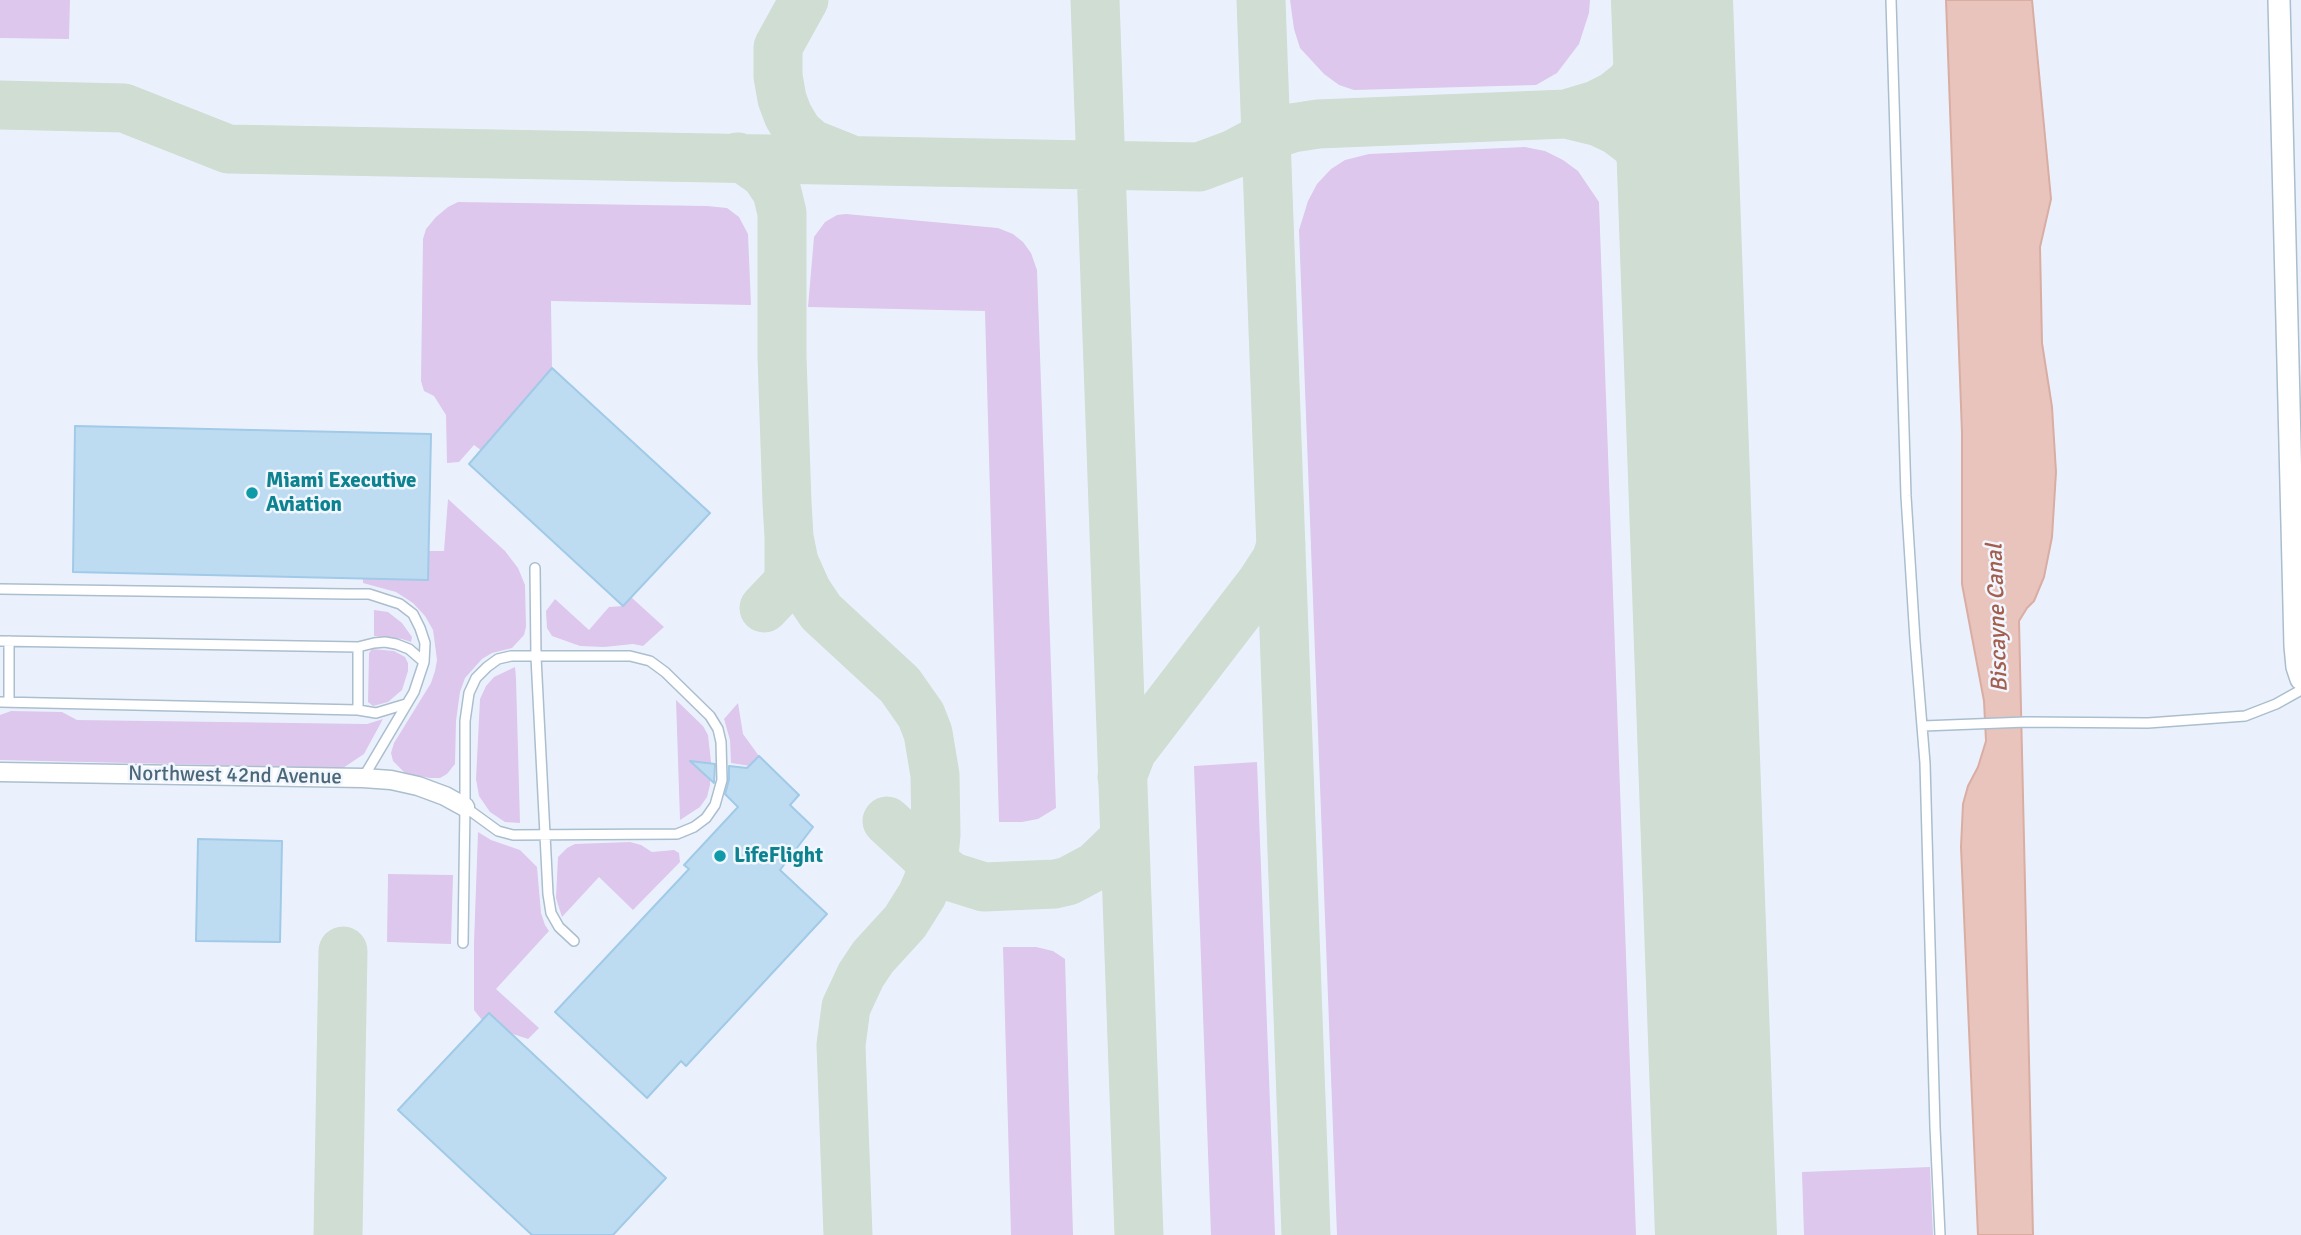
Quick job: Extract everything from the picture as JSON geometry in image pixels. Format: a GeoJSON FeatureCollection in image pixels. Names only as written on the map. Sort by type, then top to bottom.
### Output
{"type":"FeatureCollection","features":[{"type":"Feature","properties":{"kind":"street"},"geometry":{"type":"LineString","coordinates":[[2280,0],[2297,576],[2295,646],[2301,679]]}},
{"type":"Feature","properties":{"kind":"street","name":"Northwest 42nd Avenue"},"geometry":{"type":"LineString","coordinates":[[0,772],[391,780],[418,786],[466,807]]}},
{"type":"Feature","properties":{"kind":"lane"},"geometry":{"type":"LineString","coordinates":[[1891,0],[1907,505],[1923,726],[1940,1235]]}},
{"type":"Feature","properties":{"kind":"lane"},"geometry":{"type":"LineString","coordinates":[[536,568],[536,657],[551,913],[559,928],[574,941]]}},
{"type":"Feature","properties":{"kind":"lane"},"geometry":{"type":"LineString","coordinates":[[0,589],[369,594],[400,604],[413,614],[425,643],[424,662],[421,676],[407,704],[363,778]]}},
{"type":"Feature","properties":{"kind":"lane"},"geometry":{"type":"LineString","coordinates":[[407,704],[376,713],[358,710],[4,702],[5,641],[358,647],[374,643],[396,643],[409,649],[424,662]]}},
{"type":"Feature","properties":{"kind":"lane"},"geometry":{"type":"LineString","coordinates":[[358,647],[358,710]]}},
{"type":"Feature","properties":{"kind":"lane","name":"Northwest 42nd Avenue"},"geometry":{"type":"LineString","coordinates":[[511,656],[536,657],[630,656],[650,661],[665,672],[710,716],[718,729],[723,763],[720,793],[706,818],[677,834],[513,835],[498,831],[466,807],[466,721],[469,694],[473,685],[498,659],[511,656]]}},
{"type":"Feature","properties":{"kind":"lane"},"geometry":{"type":"LineString","coordinates":[[1923,726],[2026,722],[2148,723],[2245,716],[2276,704],[2301,690]]}},
{"type":"Feature","properties":{"kind":"lane"},"geometry":{"type":"LineString","coordinates":[[463,943],[466,807]]}},
{"type":"Feature","properties":{"kind":"shaded area"},"geometry":{"type":"Polygon","coordinates":[[[0,0],[70,0],[69,39],[0,38],[0,0]]]}},
{"type":"Feature","properties":{"kind":"shaded area"},"geometry":{"type":"Polygon","coordinates":[[[1290,0],[1590,0],[1589,13],[1579,44],[1557,73],[1536,85],[1354,90],[1339,85],[1324,74],[1300,48],[1290,0]]]}},
{"type":"Feature","properties":{"kind":"shaded area"},"geometry":{"type":"Polygon","coordinates":[[[1525,147],[1545,151],[1578,171],[1599,202],[1636,1235],[1337,1235],[1299,230],[1308,201],[1317,184],[1331,169],[1345,160],[1369,154],[1525,147]]]}},
{"type":"Feature","properties":{"kind":"shaded area"},"geometry":{"type":"Polygon","coordinates":[[[458,202],[727,208],[739,217],[748,234],[751,305],[551,301],[552,368],[482,451],[474,445],[459,462],[447,463],[446,415],[434,396],[424,391],[421,381],[423,239],[426,229],[436,217],[458,202]]]}},
{"type":"Feature","properties":{"kind":"shaded area"},"geometry":{"type":"Polygon","coordinates":[[[837,215],[998,228],[1023,242],[1031,253],[1037,270],[1056,808],[1038,819],[999,822],[985,311],[808,307],[814,237],[825,222],[837,215]]]}},
{"type":"Feature","properties":{"kind":"shaded area"},"geometry":{"type":"Polygon","coordinates":[[[448,499],[505,551],[518,568],[525,585],[526,627],[524,635],[512,648],[492,653],[482,659],[465,678],[456,721],[455,764],[440,778],[430,778],[406,774],[393,761],[391,753],[394,743],[431,683],[437,660],[433,630],[413,603],[396,592],[363,583],[363,578],[428,551],[444,551],[448,499]]]}},
{"type":"Feature","properties":{"kind":"shaded area"},"geometry":{"type":"Polygon","coordinates":[[[631,597],[664,627],[643,646],[580,646],[552,636],[547,628],[546,611],[555,599],[589,630],[609,607],[623,606],[631,597]]]}},
{"type":"Feature","properties":{"kind":"shaded area"},"geometry":{"type":"Polygon","coordinates":[[[374,610],[388,612],[402,623],[412,637],[411,642],[374,636],[374,610]]]}},
{"type":"Feature","properties":{"kind":"shaded area"},"geometry":{"type":"Polygon","coordinates":[[[372,649],[394,651],[405,657],[408,663],[402,690],[388,702],[373,706],[368,702],[369,653],[372,649]]]}},
{"type":"Feature","properties":{"kind":"shaded area"},"geometry":{"type":"Polygon","coordinates":[[[515,667],[520,823],[505,822],[490,812],[479,796],[476,779],[480,699],[494,677],[515,667]]]}},
{"type":"Feature","properties":{"kind":"shaded area"},"geometry":{"type":"Polygon","coordinates":[[[676,700],[703,726],[708,735],[711,762],[707,797],[700,807],[680,820],[676,700]]]}},
{"type":"Feature","properties":{"kind":"shaded area"},"geometry":{"type":"Polygon","coordinates":[[[738,703],[743,734],[759,756],[750,766],[731,763],[730,740],[724,719],[738,703]]]}},
{"type":"Feature","properties":{"kind":"shaded area"},"geometry":{"type":"Polygon","coordinates":[[[11,711],[62,712],[77,720],[367,724],[383,719],[364,754],[343,768],[0,760],[0,715],[11,711]]]}},
{"type":"Feature","properties":{"kind":"shaded area"},"geometry":{"type":"Polygon","coordinates":[[[1257,762],[1275,1235],[1211,1235],[1194,766],[1257,762]]]}},
{"type":"Feature","properties":{"kind":"shaded area"},"geometry":{"type":"Polygon","coordinates":[[[478,832],[491,840],[520,850],[537,867],[541,913],[549,931],[496,989],[539,1028],[528,1039],[495,1028],[482,1020],[474,1010],[478,832]]]}},
{"type":"Feature","properties":{"kind":"shaded area"},"geometry":{"type":"Polygon","coordinates":[[[630,842],[652,852],[674,850],[679,853],[680,862],[633,910],[599,877],[562,917],[556,898],[558,857],[575,844],[630,842]]]}},
{"type":"Feature","properties":{"kind":"shaded area"},"geometry":{"type":"Polygon","coordinates":[[[388,874],[453,875],[451,944],[387,942],[388,874]]]}},
{"type":"Feature","properties":{"kind":"shaded area"},"geometry":{"type":"Polygon","coordinates":[[[1003,947],[1036,947],[1053,951],[1065,959],[1073,1235],[1011,1235],[1003,947]]]}},
{"type":"Feature","properties":{"kind":"shaded area"},"geometry":{"type":"Polygon","coordinates":[[[1930,1167],[1933,1235],[1804,1235],[1802,1172],[1930,1167]]]}},
{"type":"Feature","properties":{"kind":"water","name":"Biscayne Canal"},"geometry":{"type":"Polygon","coordinates":[[[1946,0],[2032,0],[2051,199],[2040,247],[2042,343],[2052,407],[2056,472],[2052,537],[2044,577],[2034,601],[2019,621],[2033,1235],[1978,1235],[1961,847],[1963,804],[1986,741],[1984,701],[1962,584],[1962,433],[1946,0]]]}},
{"type":"Feature","properties":{"kind":"building"},"geometry":{"type":"Polygon","coordinates":[[[552,368],[710,513],[623,606],[469,464],[552,368]]]}},
{"type":"Feature","properties":{"kind":"building","name":"Miami Executive Aviation"},"geometry":{"type":"Polygon","coordinates":[[[75,426],[431,434],[428,580],[73,572],[75,426]]]}},
{"type":"Feature","properties":{"kind":"building"},"geometry":{"type":"Polygon","coordinates":[[[759,756],[799,795],[790,805],[813,827],[780,870],[827,914],[686,1066],[681,1061],[647,1098],[555,1012],[689,869],[684,865],[738,807],[725,794],[729,766],[747,768],[759,756]]]}},
{"type":"Feature","properties":{"kind":"building"},"geometry":{"type":"Polygon","coordinates":[[[690,761],[715,764],[714,783],[690,761]]]}},
{"type":"Feature","properties":{"kind":"building"},"geometry":{"type":"Polygon","coordinates":[[[198,839],[282,841],[280,942],[196,941],[198,839]]]}},
{"type":"Feature","properties":{"kind":"building"},"geometry":{"type":"Polygon","coordinates":[[[489,1013],[666,1178],[613,1235],[532,1235],[398,1110],[489,1013]]]}},
{"type":"Feature","properties":{"kind":"taxiway"},"geometry":{"type":"LineString","coordinates":[[804,0],[778,47],[778,76],[782,99],[798,132],[812,144],[847,158]]}},
{"type":"Feature","properties":{"kind":"taxiway"},"geometry":{"type":"LineString","coordinates":[[1095,0],[1139,1235]]}},
{"type":"Feature","properties":{"kind":"taxiway"},"geometry":{"type":"LineString","coordinates":[[1261,0],[1306,1235]]}},
{"type":"Feature","properties":{"kind":"taxiway"},"geometry":{"type":"LineString","coordinates":[[1566,114],[1596,105],[1629,84],[1654,51],[1673,16]]}},
{"type":"Feature","properties":{"kind":"taxiway"},"geometry":{"type":"LineString","coordinates":[[0,105],[124,108],[228,149],[1199,167],[1234,154],[1266,137],[1292,128],[1318,124],[1566,114],[1599,122],[1632,142],[1656,167],[1672,195],[1680,218]]}},
{"type":"Feature","properties":{"kind":"taxiway"},"geometry":{"type":"LineString","coordinates":[[738,157],[765,174],[777,192],[782,213],[782,357],[787,503],[794,562],[807,591],[821,612],[900,685],[921,715],[928,733],[935,775],[936,835],[928,881],[905,922],[873,957],[861,975],[846,1007],[841,1045],[848,1235]]}},
{"type":"Feature","properties":{"kind":"taxiway"},"geometry":{"type":"LineString","coordinates":[[764,608],[785,586],[789,575],[789,539]]}},
{"type":"Feature","properties":{"kind":"taxiway"},"geometry":{"type":"LineString","coordinates":[[1122,777],[1132,751],[1261,583],[1276,560],[1281,545]]}},
{"type":"Feature","properties":{"kind":"taxiway"},"geometry":{"type":"LineString","coordinates":[[887,821],[952,877],[984,887],[1068,881],[1096,866],[1124,839]]}},
{"type":"Feature","properties":{"kind":"taxiway"},"geometry":{"type":"LineString","coordinates":[[338,1235],[343,951]]}},
{"type":"Feature","properties":{"kind":"runway"},"geometry":{"type":"LineString","coordinates":[[1672,0],[1716,1235]]}},
{"type":"Feature","properties":{"kind":"place","name":"Miami Executive Aviation"},"geometry":{"type":"Point","coordinates":[252,493]}},
{"type":"Feature","properties":{"kind":"place","name":"LifeFlight"},"geometry":{"type":"Point","coordinates":[720,856]}}]}
